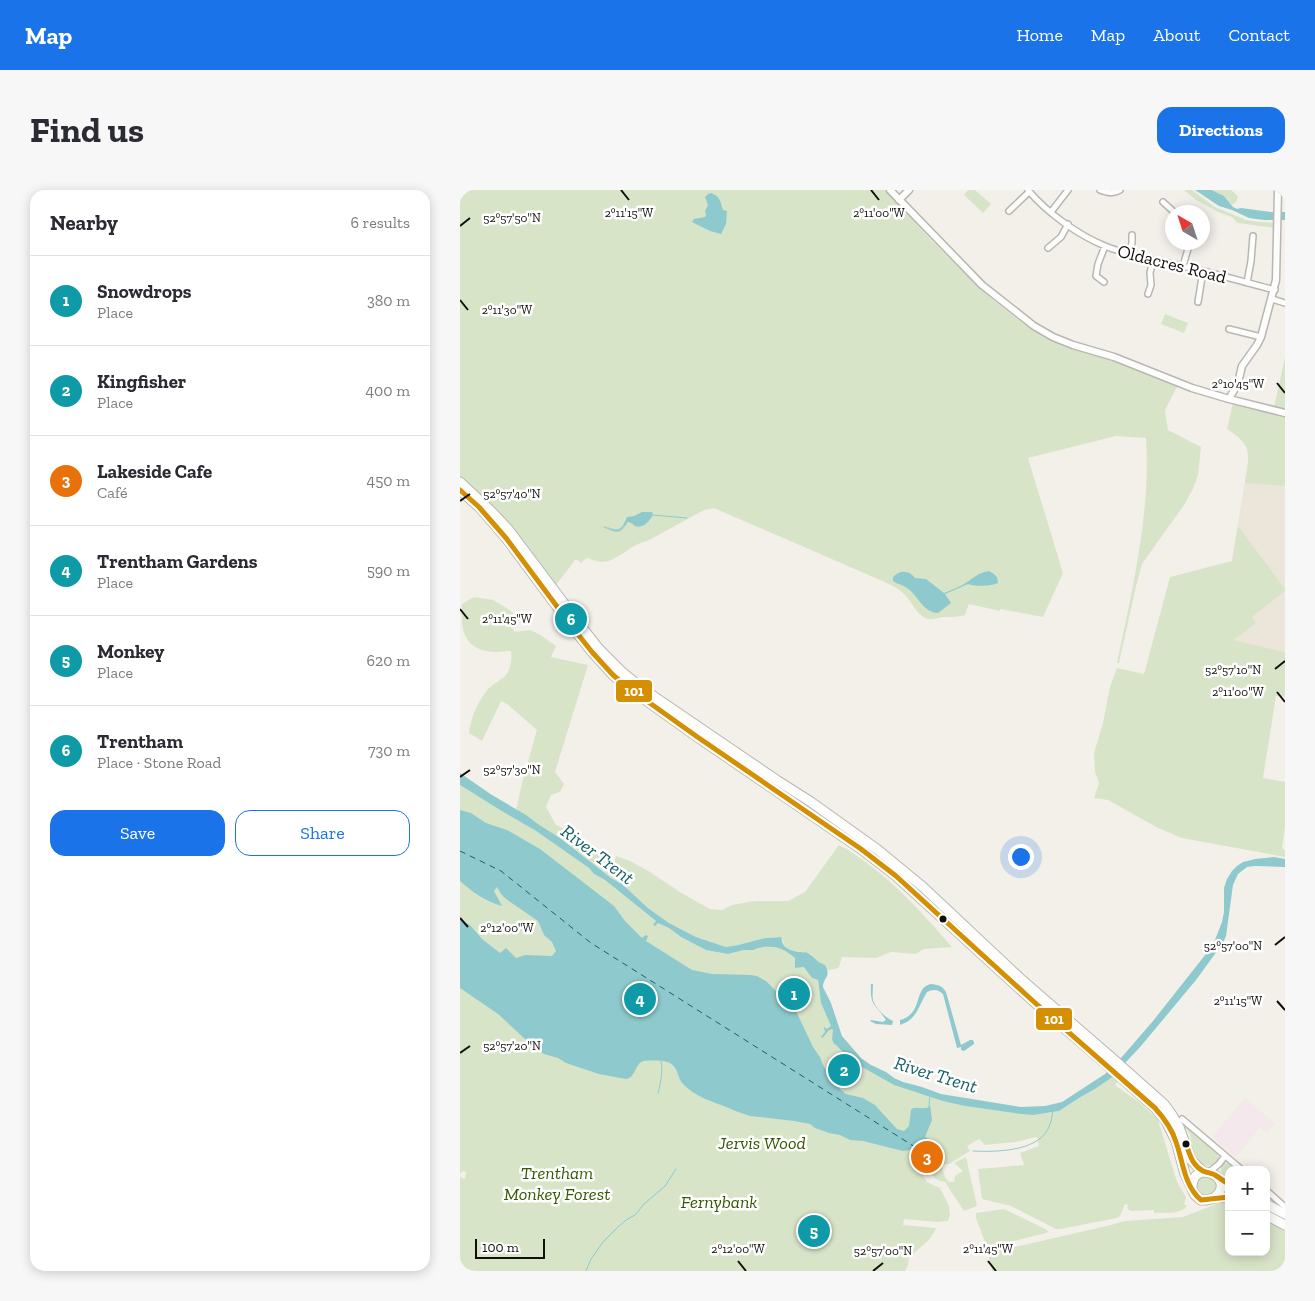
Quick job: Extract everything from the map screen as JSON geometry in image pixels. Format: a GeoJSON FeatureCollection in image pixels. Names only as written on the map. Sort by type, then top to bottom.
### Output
{"type":"FeatureCollection","features":[{"type":"Feature","properties":{"kind":"highway"},"geometry":{"type":"LineString","coordinates":[[460,482],[491,510],[584,630],[622,672],[643,689],[811,802],[878,850],[923,887],[1123,1073],[1155,1108],[1166,1121],[1176,1141],[1185,1174],[1195,1196],[1201,1200],[1225,1197]]}},
{"type":"Feature","properties":{"kind":"highway"},"geometry":{"type":"LineString","coordinates":[[460,490],[491,520],[520,555],[592,652],[626,686],[875,860],[920,897],[1033,1001],[1109,1060]]}},
{"type":"Feature","properties":{"kind":"highway"},"geometry":{"type":"LineString","coordinates":[[1123,1073],[1164,1104],[1179,1127],[1191,1160],[1206,1172],[1214,1174],[1225,1182]]}},
{"type":"Feature","properties":{"kind":"highway"},"geometry":{"type":"LineString","coordinates":[[1192,1189],[1195,1177],[1206,1172]]}},
{"type":"Feature","properties":{"kind":"highway"},"geometry":{"type":"LineString","coordinates":[[1214,1198],[1221,1189],[1219,1179]]}},
{"type":"Feature","properties":{"kind":"highway"},"geometry":{"type":"LineString","coordinates":[[1270,1206],[1285,1214]]}},
{"type":"Feature","properties":{"kind":"highway"},"geometry":{"type":"LineString","coordinates":[[1270,1217],[1285,1225]]}},
{"type":"Feature","properties":{"kind":"street"},"geometry":{"type":"LineString","coordinates":[[890,190],[982,285],[1034,326],[1052,337],[1114,357],[1192,388],[1285,413]]}},
{"type":"Feature","properties":{"kind":"street"},"geometry":{"type":"LineString","coordinates":[[899,200],[909,190]]}},
{"type":"Feature","properties":{"kind":"street"},"geometry":{"type":"LineString","coordinates":[[1051,212],[1068,190]]}},
{"type":"Feature","properties":{"kind":"street"},"geometry":{"type":"LineString","coordinates":[[1100,190],[1108,193],[1120,190]]}},
{"type":"Feature","properties":{"kind":"street"},"geometry":{"type":"LineString","coordinates":[[1229,399],[1238,383],[1242,366],[1261,337],[1272,299],[1276,280],[1278,190]]}},
{"type":"Feature","properties":{"kind":"street"},"geometry":{"type":"LineString","coordinates":[[1012,210],[1029,191]]}},
{"type":"Feature","properties":{"kind":"street","name":"Oldacres Road"},"geometry":{"type":"LineString","coordinates":[[1029,191],[1051,212],[1087,237],[1105,246],[1129,254],[1274,290]]}},
{"type":"Feature","properties":{"kind":"street"},"geometry":{"type":"LineString","coordinates":[[1052,247],[1061,237],[1068,224]]}},
{"type":"Feature","properties":{"kind":"street"},"geometry":{"type":"LineString","coordinates":[[1129,254],[1134,238]]}},
{"type":"Feature","properties":{"kind":"street"},"geometry":{"type":"LineString","coordinates":[[1247,283],[1254,240]]}},
{"type":"Feature","properties":{"kind":"street"},"geometry":{"type":"LineString","coordinates":[[1104,282],[1094,276],[1105,246]]}},
{"type":"Feature","properties":{"kind":"street"},"geometry":{"type":"LineString","coordinates":[[1183,266],[1188,250]]}},
{"type":"Feature","properties":{"kind":"street"},"geometry":{"type":"LineString","coordinates":[[1147,290],[1151,280],[1150,273],[1154,260]]}},
{"type":"Feature","properties":{"kind":"street"},"geometry":{"type":"LineString","coordinates":[[1196,298],[1203,271]]}},
{"type":"Feature","properties":{"kind":"street"},"geometry":{"type":"LineString","coordinates":[[1272,299],[1285,303]]}},
{"type":"Feature","properties":{"kind":"street"},"geometry":{"type":"LineString","coordinates":[[1231,331],[1261,337]]}},
{"type":"Feature","properties":{"kind":"street"},"geometry":{"type":"LineString","coordinates":[[1182,1119],[1237,1166]]}},
{"type":"Feature","properties":{"kind":"street"},"geometry":{"type":"LineString","coordinates":[[1206,1172],[1219,1164],[1225,1156]]}},
{"type":"Feature","properties":{"kind":"street"},"geometry":{"type":"LineString","coordinates":[[1219,1164],[1219,1179]]}},
{"type":"Feature","properties":{"kind":"street"},"geometry":{"type":"LineString","coordinates":[[1270,1194],[1285,1207]]}},
{"type":"Feature","properties":{"kind":"shaded area"},"geometry":{"type":"Polygon","coordinates":[[[1285,432],[1285,652],[1219,637],[1249,457],[1248,450],[1285,432]]]}},
{"type":"Feature","properties":{"kind":"shaded area"},"geometry":{"type":"Polygon","coordinates":[[[1245,1098],[1275,1123],[1267,1133],[1260,1128],[1236,1157],[1212,1137],[1245,1098]]]}},
{"type":"Feature","properties":{"kind":"green space"},"geometry":{"type":"Polygon","coordinates":[[[460,190],[886,190],[932,241],[988,296],[1020,321],[1042,335],[1178,385],[1165,410],[1168,430],[1201,447],[1198,475],[1184,505],[1142,564],[1119,663],[1117,663],[1134,580],[1143,523],[1147,466],[1146,438],[1116,436],[1028,458],[1063,573],[1043,617],[1000,609],[1000,611],[969,604],[965,615],[933,619],[925,618],[904,594],[891,585],[714,508],[704,510],[611,560],[600,562],[587,558],[581,563],[576,559],[556,585],[502,518],[460,479],[460,190]]]}},
{"type":"Feature","properties":{"kind":"green space"},"geometry":{"type":"Polygon","coordinates":[[[968,190],[975,190],[991,204],[983,213],[964,195],[968,190]]]}},
{"type":"Feature","properties":{"kind":"green space"},"geometry":{"type":"Polygon","coordinates":[[[1184,190],[1192,190],[1215,207],[1246,220],[1275,223],[1275,228],[1238,223],[1232,217],[1196,200],[1184,190]]]}},
{"type":"Feature","properties":{"kind":"green space"},"geometry":{"type":"Polygon","coordinates":[[[1212,190],[1231,190],[1238,196],[1236,202],[1232,205],[1224,196],[1212,190]]]}},
{"type":"Feature","properties":{"kind":"green space"},"geometry":{"type":"Polygon","coordinates":[[[1165,314],[1188,323],[1184,333],[1161,324],[1165,314]]]}},
{"type":"Feature","properties":{"kind":"green space"},"geometry":{"type":"Polygon","coordinates":[[[1285,357],[1285,409],[1274,407],[1285,357]]]}},
{"type":"Feature","properties":{"kind":"green space"},"geometry":{"type":"Polygon","coordinates":[[[1233,403],[1285,416],[1285,486],[1245,483],[1248,465],[1246,446],[1236,435],[1227,429],[1233,403]]]}},
{"type":"Feature","properties":{"kind":"green space"},"geometry":{"type":"Polygon","coordinates":[[[1238,526],[1285,589],[1285,591],[1252,617],[1256,623],[1234,640],[1285,652],[1285,697],[1276,696],[1263,778],[1285,782],[1285,828],[1282,848],[1285,850],[1285,857],[1182,838],[1158,828],[1108,800],[1094,798],[1099,783],[1095,772],[1094,753],[1103,723],[1110,687],[1117,668],[1144,674],[1170,577],[1232,561],[1238,526]]]}},
{"type":"Feature","properties":{"kind":"green space"},"geometry":{"type":"Polygon","coordinates":[[[474,597],[493,600],[520,619],[511,627],[515,632],[530,630],[556,646],[551,657],[588,665],[555,772],[564,784],[560,792],[551,795],[546,807],[556,825],[567,830],[577,841],[605,857],[613,865],[616,856],[630,861],[710,909],[722,910],[732,905],[755,901],[788,901],[805,892],[839,845],[870,865],[900,891],[952,947],[924,949],[916,954],[891,952],[876,958],[842,957],[839,967],[828,970],[825,965],[811,955],[786,947],[783,940],[776,937],[726,947],[696,937],[669,923],[648,908],[622,884],[611,878],[560,838],[516,810],[537,730],[501,701],[482,741],[469,733],[471,721],[478,704],[488,689],[504,677],[510,668],[511,657],[511,651],[484,651],[476,648],[466,638],[462,623],[462,604],[474,597]]]}},
{"type":"Feature","properties":{"kind":"green space"},"geometry":{"type":"Polygon","coordinates":[[[460,785],[536,831],[589,868],[594,874],[605,880],[656,921],[655,926],[658,922],[706,950],[728,954],[763,947],[775,947],[795,958],[795,968],[804,967],[809,972],[820,969],[821,980],[819,978],[818,980],[821,1003],[833,1030],[836,1044],[853,1062],[894,1085],[965,1106],[1033,1115],[1059,1111],[1113,1076],[1119,1080],[1115,1085],[1140,1103],[1158,1120],[1177,1182],[1186,1197],[1184,1204],[1187,1206],[1176,1212],[1154,1213],[1154,1210],[1130,1211],[1127,1208],[1128,1205],[1125,1204],[1120,1216],[1117,1218],[1056,1229],[1011,1206],[982,1199],[978,1169],[1024,1165],[1020,1153],[1039,1146],[1037,1137],[1015,1142],[985,1145],[979,1139],[967,1146],[970,1151],[949,1164],[941,1166],[942,1161],[935,1154],[931,1154],[932,1156],[928,1160],[930,1161],[928,1168],[923,1176],[927,1182],[940,1188],[949,1206],[950,1215],[948,1221],[938,1222],[904,1219],[903,1225],[936,1228],[928,1241],[909,1258],[905,1271],[460,1271],[460,1177],[465,1179],[466,1172],[463,1171],[460,1174],[460,785]]]}},
{"type":"Feature","properties":{"kind":"green space"},"geometry":{"type":"Polygon","coordinates":[[[1181,1123],[1217,1153],[1219,1158],[1216,1162],[1205,1166],[1195,1159],[1191,1150],[1190,1134],[1181,1123]]]}},
{"type":"Feature","properties":{"kind":"green space"},"geometry":{"type":"Polygon","coordinates":[[[966,1157],[977,1206],[964,1211],[945,1182],[935,1179],[931,1170],[934,1166],[942,1168],[949,1182],[954,1182],[955,1176],[963,1171],[954,1163],[966,1157]]]}},
{"type":"Feature","properties":{"kind":"green space"},"geometry":{"type":"Polygon","coordinates":[[[1228,1163],[1232,1166],[1225,1166],[1225,1176],[1221,1171],[1222,1164],[1228,1163]]]}},
{"type":"Feature","properties":{"kind":"green space"},"geometry":{"type":"Polygon","coordinates":[[[1203,1176],[1208,1176],[1216,1182],[1216,1189],[1211,1196],[1203,1196],[1196,1191],[1198,1180],[1203,1176]]]}},
{"type":"Feature","properties":{"kind":"green space"},"geometry":{"type":"Polygon","coordinates":[[[1225,1202],[1225,1256],[1270,1256],[1270,1221],[1285,1230],[1285,1271],[992,1271],[988,1253],[1125,1221],[1183,1217],[1225,1202]]]}},
{"type":"Feature","properties":{"kind":"green space"},"geometry":{"type":"Polygon","coordinates":[[[1004,1209],[1048,1232],[994,1246],[986,1245],[976,1213],[1004,1209]]]}},
{"type":"Feature","properties":{"kind":"water"},"geometry":{"type":"Polygon","coordinates":[[[1195,190],[1212,190],[1224,196],[1237,209],[1285,212],[1285,220],[1249,218],[1219,206],[1195,190]]]}},
{"type":"Feature","properties":{"kind":"water"},"geometry":{"type":"Polygon","coordinates":[[[711,193],[721,202],[723,210],[727,211],[726,224],[721,234],[692,222],[694,219],[705,217],[708,205],[705,197],[711,193]]]}},
{"type":"Feature","properties":{"kind":"water"},"geometry":{"type":"Polygon","coordinates":[[[642,512],[652,512],[653,515],[646,524],[641,526],[638,527],[627,522],[620,530],[618,531],[604,526],[613,529],[621,528],[627,517],[642,512]]]}},
{"type":"Feature","properties":{"kind":"water"},"geometry":{"type":"Polygon","coordinates":[[[989,571],[996,576],[998,583],[983,586],[968,584],[945,594],[951,603],[938,613],[928,610],[911,591],[893,581],[893,577],[896,575],[901,572],[907,572],[915,578],[926,579],[944,593],[989,571]]]}},
{"type":"Feature","properties":{"kind":"water"},"geometry":{"type":"Polygon","coordinates":[[[460,773],[560,838],[611,878],[622,884],[648,908],[669,923],[696,937],[726,947],[765,938],[781,937],[786,947],[811,955],[825,965],[827,969],[828,972],[823,987],[831,1003],[842,1036],[861,1058],[871,1065],[903,1082],[941,1094],[1021,1107],[1045,1106],[1062,1102],[1105,1074],[1121,1058],[1213,945],[1224,912],[1224,888],[1227,879],[1237,866],[1243,862],[1255,859],[1274,857],[1285,859],[1285,867],[1247,867],[1238,874],[1233,885],[1226,936],[1223,943],[1196,980],[1141,1046],[1111,1078],[1059,1111],[1033,1115],[1022,1114],[943,1101],[894,1085],[853,1062],[834,1044],[832,1029],[821,1037],[825,1032],[824,1027],[827,1029],[831,1026],[821,1003],[818,980],[812,978],[804,967],[795,968],[795,958],[787,952],[771,947],[728,954],[706,950],[681,937],[669,928],[658,923],[655,926],[653,925],[656,921],[605,880],[594,874],[589,868],[536,831],[460,785],[460,773]]]}},
{"type":"Feature","properties":{"kind":"water"},"geometry":{"type":"Polygon","coordinates":[[[460,810],[471,813],[486,823],[507,830],[540,849],[614,906],[625,921],[642,938],[646,935],[648,936],[646,941],[692,970],[712,974],[751,975],[766,981],[796,1011],[813,1047],[832,1080],[846,1094],[863,1098],[875,1105],[897,1129],[904,1131],[909,1126],[911,1110],[913,1108],[927,1108],[930,1105],[932,1120],[925,1141],[916,1148],[903,1151],[863,1141],[850,1140],[815,1128],[810,1124],[750,1116],[706,1099],[688,1089],[680,1080],[673,1065],[665,1061],[650,1060],[641,1062],[632,1076],[626,1079],[599,1074],[544,1054],[498,1014],[460,988],[460,920],[470,925],[482,939],[500,953],[506,948],[516,958],[525,955],[552,956],[556,951],[552,942],[544,935],[538,921],[506,899],[497,887],[494,891],[502,906],[479,896],[460,881],[460,810]]]}},
{"type":"Feature","properties":{"kind":"water"},"geometry":{"type":"Polygon","coordinates":[[[871,984],[873,984],[874,1003],[887,1018],[893,1021],[892,1025],[876,1024],[870,1021],[883,1022],[886,1020],[872,1001],[871,984]]]}},
{"type":"Feature","properties":{"kind":"water"},"geometry":{"type":"Polygon","coordinates":[[[931,984],[938,985],[946,992],[961,1045],[973,1040],[974,1044],[964,1051],[961,1050],[961,1047],[957,1048],[943,994],[937,990],[927,992],[914,1016],[906,1023],[900,1025],[900,1020],[907,1017],[916,1007],[925,986],[931,984]]]}},
{"type":"Feature","properties":{"kind":"waterway"},"geometry":{"type":"LineString","coordinates":[[653,515],[687,518]]}},
{"type":"Feature","properties":{"kind":"waterway"},"geometry":{"type":"LineString","coordinates":[[604,527],[620,531],[627,522]]}},
{"type":"Feature","properties":{"kind":"waterway"},"geometry":{"type":"LineString","coordinates":[[658,1093],[662,1069],[661,1061]]}},
{"type":"Feature","properties":{"kind":"waterway"},"geometry":{"type":"LineString","coordinates":[[929,1105],[930,1096]]}},
{"type":"Feature","properties":{"kind":"waterway"},"geometry":{"type":"LineString","coordinates":[[973,1151],[1003,1151],[1034,1142],[1042,1137],[1048,1129],[1053,1110]]}},
{"type":"Feature","properties":{"kind":"waterway"},"geometry":{"type":"LineString","coordinates":[[586,1271],[591,1259],[603,1242],[665,1186],[676,1169]]}},
{"type":"Feature","properties":{"kind":"ferry route"},"geometry":{"type":"LineString","coordinates":[[460,851],[501,871],[591,943],[915,1147]]}},
{"type":"Feature","properties":{"kind":"transit line","name":"101"},"geometry":{"type":"LineString","coordinates":[[460,490],[479,507],[506,538],[573,628],[613,675],[696,736],[861,849],[896,876],[1033,1001],[1155,1108],[1165,1120],[1172,1133],[1187,1181],[1201,1200],[1225,1197]]}},
{"type":"Feature","properties":{"kind":"transit line","name":"101"},"geometry":{"type":"LineString","coordinates":[[1186,1144],[1196,1166],[1225,1181]]}},
{"type":"Feature","properties":{"kind":"place","name":"Trentham"},"geometry":{"type":"Point","coordinates":[571,619]}},
{"type":"Feature","properties":{"kind":"place","name":"Snowdrops"},"geometry":{"type":"Point","coordinates":[794,994]}},
{"type":"Feature","properties":{"kind":"place","name":"Trentham Gardens"},"geometry":{"type":"Point","coordinates":[640,999]}},
{"type":"Feature","properties":{"kind":"place","name":"Kingfisher"},"geometry":{"type":"Point","coordinates":[844,1070]}},
{"type":"Feature","properties":{"kind":"place","name":"Lakeside Cafe"},"geometry":{"type":"Point","coordinates":[927,1157]}},
{"type":"Feature","properties":{"kind":"place","name":"Monkey"},"geometry":{"type":"Point","coordinates":[814,1231]}},
{"type":"Feature","properties":{"kind":"water label","name":"River Trent"},"geometry":{"type":"Point","coordinates":[598,854]}},
{"type":"Feature","properties":{"kind":"water label","name":"River Trent"},"geometry":{"type":"Point","coordinates":[936,1074]}},
{"type":"Feature","properties":{"kind":"park label","name":"Jervis Wood"},"geometry":{"type":"Point","coordinates":[762,1143]}},
{"type":"Feature","properties":{"kind":"park label","name":"Trentham Monkey Forest"},"geometry":{"type":"Point","coordinates":[557,1183]}},
{"type":"Feature","properties":{"kind":"park label","name":"Fernybank"},"geometry":{"type":"Point","coordinates":[719,1202]}}]}
